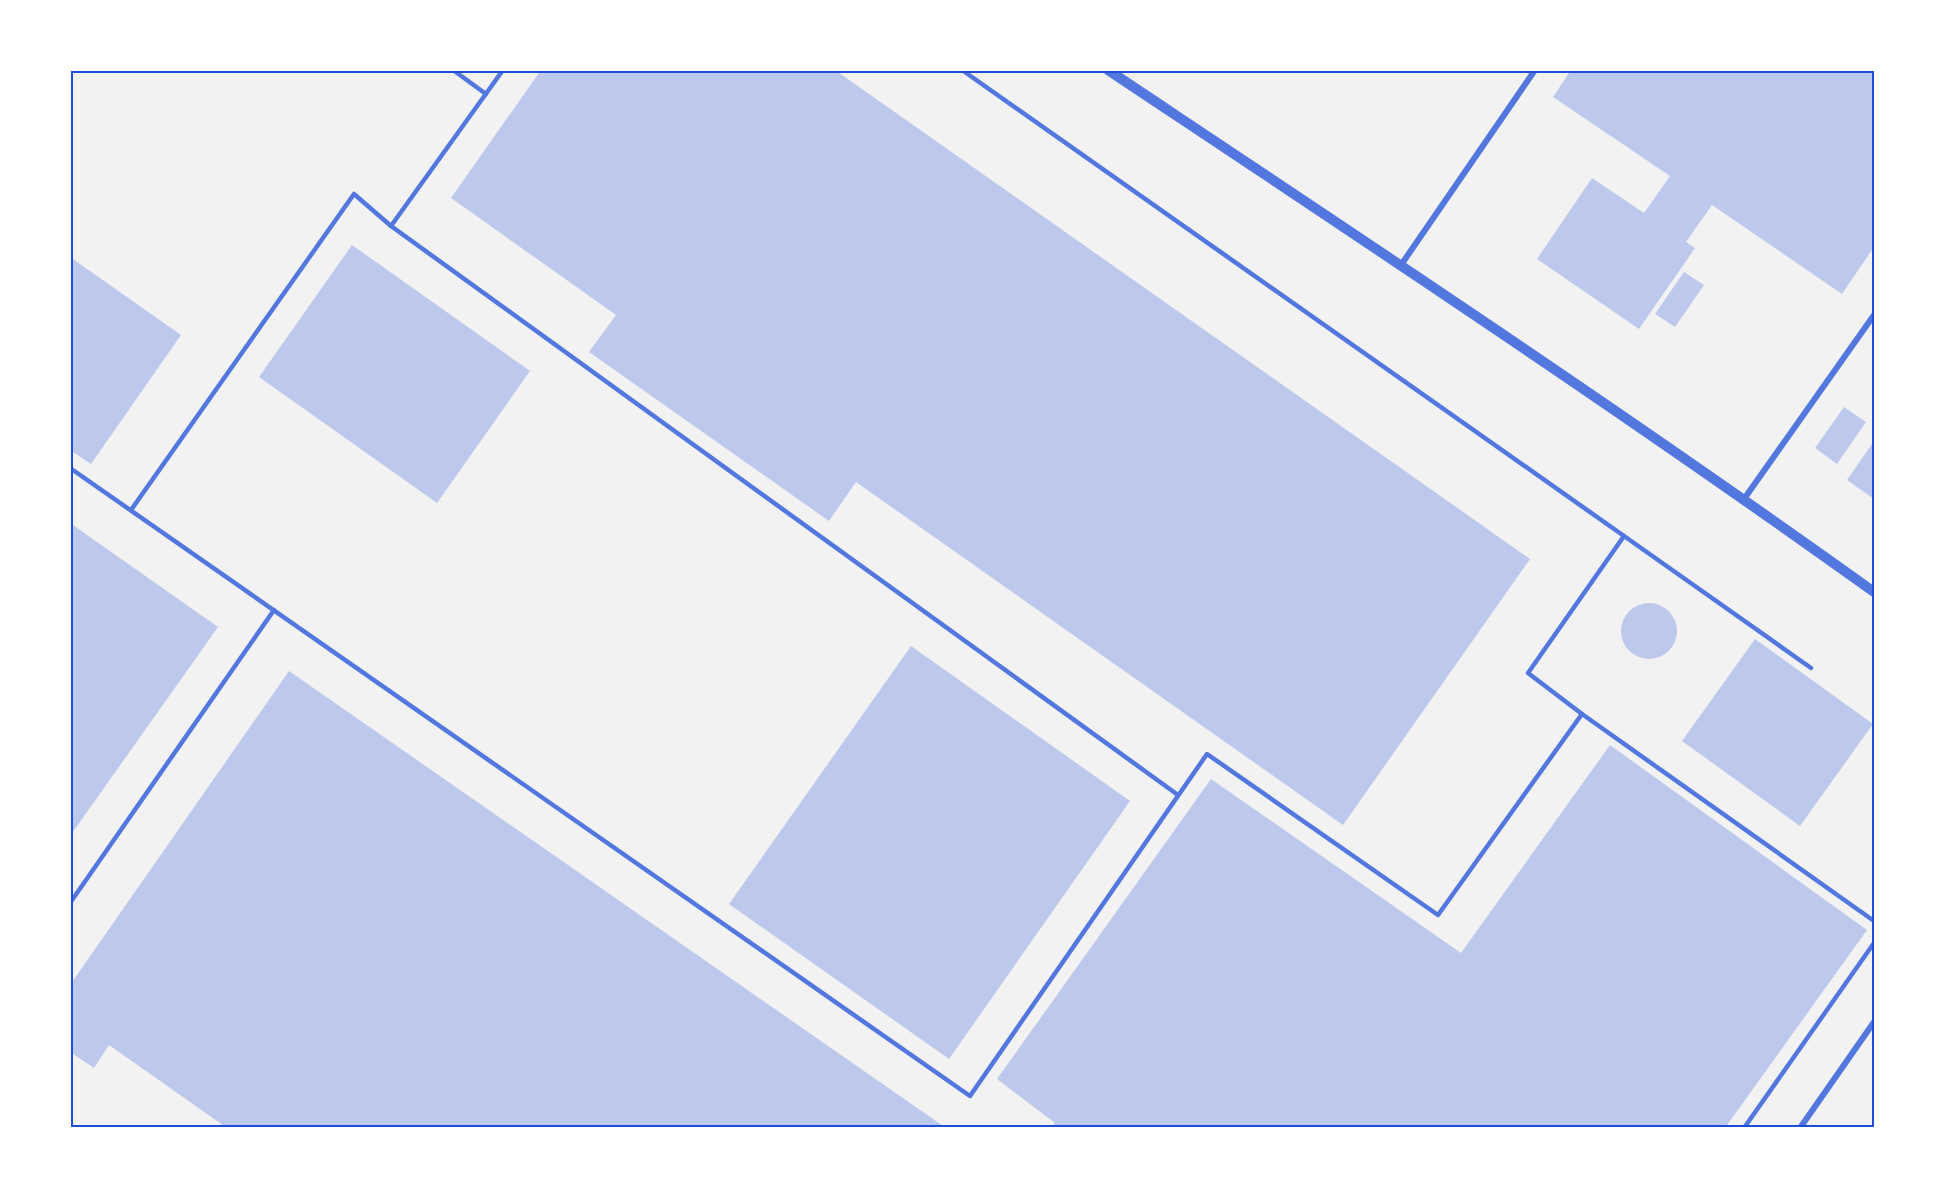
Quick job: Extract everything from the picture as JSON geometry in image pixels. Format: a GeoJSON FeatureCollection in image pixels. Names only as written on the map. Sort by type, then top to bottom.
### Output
{"type":"FeatureCollection","features":[{"type":"Feature","properties":{"kind":"street"},"geometry":{"type":"LineString","coordinates":[[1108,70],[1401,265],[1744,499],[1875,592]]}},
{"type":"Feature","properties":{"kind":"street"},"geometry":{"type":"LineString","coordinates":[[1401,265],[1535,70]]}},
{"type":"Feature","properties":{"kind":"street"},"geometry":{"type":"LineString","coordinates":[[1744,499],[1875,315]]}},
{"type":"Feature","properties":{"kind":"street"},"geometry":{"type":"LineString","coordinates":[[1800,1128],[1875,1022]]}},
{"type":"Feature","properties":{"kind":"lane"},"geometry":{"type":"LineString","coordinates":[[453,70],[486,94]]}},
{"type":"Feature","properties":{"kind":"lane"},"geometry":{"type":"LineString","coordinates":[[391,226],[503,70]]}},
{"type":"Feature","properties":{"kind":"lane"},"geometry":{"type":"LineString","coordinates":[[962,70],[1811,668]]}},
{"type":"Feature","properties":{"kind":"lane"},"geometry":{"type":"LineString","coordinates":[[131,510],[354,194],[391,226],[1178,795]]}},
{"type":"Feature","properties":{"kind":"lane"},"geometry":{"type":"LineString","coordinates":[[70,468],[970,1096],[1207,754],[1438,915],[1582,714]]}},
{"type":"Feature","properties":{"kind":"lane"},"geometry":{"type":"LineString","coordinates":[[1624,536],[1527,673],[1875,921]]}},
{"type":"Feature","properties":{"kind":"lane"},"geometry":{"type":"LineString","coordinates":[[70,903],[274,610]]}},
{"type":"Feature","properties":{"kind":"lane"},"geometry":{"type":"LineString","coordinates":[[1744,1128],[1875,943]]}},
{"type":"Feature","properties":{"kind":"building"},"geometry":{"type":"Polygon","coordinates":[[[541,70],[835,70],[1530,559],[1343,825],[856,482],[829,521],[589,352],[616,315],[451,198],[541,70]]]}},
{"type":"Feature","properties":{"kind":"building"},"geometry":{"type":"Polygon","coordinates":[[[1571,70],[1874,70],[1874,247],[1842,294],[1712,205],[1686,242],[1695,248],[1639,329],[1537,259],[1592,178],[1644,213],[1670,176],[1553,97],[1571,70]]]}},
{"type":"Feature","properties":{"kind":"building"},"geometry":{"type":"Polygon","coordinates":[[[352,245],[530,371],[437,503],[259,377],[352,245]]]}},
{"type":"Feature","properties":{"kind":"building"},"geometry":{"type":"Polygon","coordinates":[[[70,257],[181,335],[91,464],[70,450],[70,257]]]}},
{"type":"Feature","properties":{"kind":"building"},"geometry":{"type":"Polygon","coordinates":[[[1684,272],[1704,285],[1675,327],[1655,314],[1684,272]]]}},
{"type":"Feature","properties":{"kind":"building"},"geometry":{"type":"Polygon","coordinates":[[[1844,407],[1866,422],[1837,464],[1815,448],[1844,407]]]}},
{"type":"Feature","properties":{"kind":"building"},"geometry":{"type":"Polygon","coordinates":[[[1874,441],[1874,499],[1847,480],[1874,441]]]}},
{"type":"Feature","properties":{"kind":"building"},"geometry":{"type":"Polygon","coordinates":[[[70,523],[218,627],[70,836],[70,523]]]}},
{"type":"Feature","properties":{"kind":"building"},"geometry":{"type":"Polygon","coordinates":[[[1643,603],[1655,603],[1665,607],[1673,615],[1677,631],[1673,647],[1665,655],[1655,659],[1643,659],[1633,655],[1625,647],[1621,637],[1621,625],[1625,615],[1633,607],[1643,603]]]}},
{"type":"Feature","properties":{"kind":"building"},"geometry":{"type":"Polygon","coordinates":[[[1755,639],[1873,724],[1800,826],[1682,741],[1755,639]]]}},
{"type":"Feature","properties":{"kind":"building"},"geometry":{"type":"Polygon","coordinates":[[[911,646],[1130,801],[949,1059],[729,904],[911,646]]]}},
{"type":"Feature","properties":{"kind":"building"},"geometry":{"type":"Polygon","coordinates":[[[289,671],[946,1128],[227,1128],[109,1045],[94,1068],[70,1052],[70,985],[289,671]]]}},
{"type":"Feature","properties":{"kind":"building"},"geometry":{"type":"Polygon","coordinates":[[[1610,745],[1867,930],[1725,1128],[1051,1128],[1055,1123],[997,1079],[1211,779],[1461,953],[1610,745]]]}}]}
